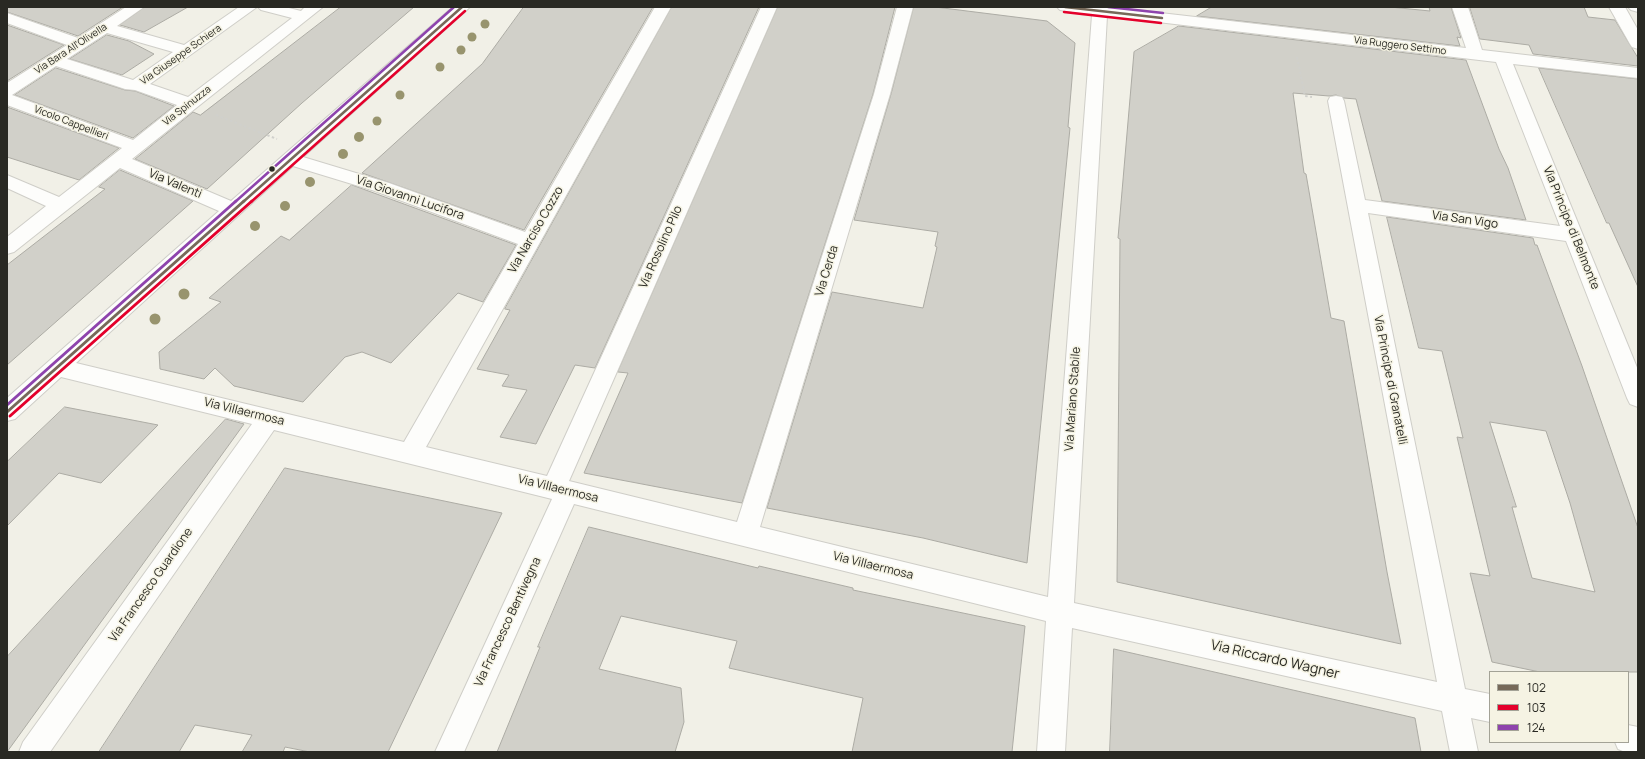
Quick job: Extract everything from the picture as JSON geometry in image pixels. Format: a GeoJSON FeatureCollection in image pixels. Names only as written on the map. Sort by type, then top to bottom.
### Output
{"type":"FeatureCollection","features":[{"type":"Feature","properties":{"kind":"street","name":"Via Bara All'Olivella"},"geometry":{"type":"LineString","coordinates":[[7,91],[136,7]]}},
{"type":"Feature","properties":{"kind":"street","name":"Via Giuseppe Schiera"},"geometry":{"type":"LineString","coordinates":[[137,85],[249,7]]}},
{"type":"Feature","properties":{"kind":"street"},"geometry":{"type":"LineString","coordinates":[[266,7],[310,11]]}},
{"type":"Feature","properties":{"kind":"street"},"geometry":{"type":"LineString","coordinates":[[7,412],[233,209],[462,7]]}},
{"type":"Feature","properties":{"kind":"street","name":"Via Narciso Cozzo"},"geometry":{"type":"LineString","coordinates":[[410,453],[663,7]]}},
{"type":"Feature","properties":{"kind":"street","name":"Via Rosolino Pilo"},"geometry":{"type":"LineString","coordinates":[[561,489],[769,7]]}},
{"type":"Feature","properties":{"kind":"street","name":"Via Cerda"},"geometry":{"type":"LineString","coordinates":[[745,535],[882,94],[905,7]]}},
{"type":"Feature","properties":{"kind":"street","name":"Via Ruggero Settimo"},"geometry":{"type":"LineString","coordinates":[[1065,7],[1099,9],[1162,18],[1638,73]]}},
{"type":"Feature","properties":{"kind":"street"},"geometry":{"type":"LineString","coordinates":[[1460,7],[1476,55]]}},
{"type":"Feature","properties":{"kind":"street"},"geometry":{"type":"LineString","coordinates":[[1617,7],[1638,44]]}},
{"type":"Feature","properties":{"kind":"street","name":"Via Mariano Stabile"},"geometry":{"type":"LineString","coordinates":[[1051,752],[1099,9]]}},
{"type":"Feature","properties":{"kind":"street","name":"Via Spinuzza"},"geometry":{"type":"LineString","coordinates":[[7,247],[310,11]]}},
{"type":"Feature","properties":{"kind":"street"},"geometry":{"type":"LineString","coordinates":[[7,18],[80,44]]}},
{"type":"Feature","properties":{"kind":"street"},"geometry":{"type":"LineString","coordinates":[[104,27],[186,51]]}},
{"type":"Feature","properties":{"kind":"street","name":"Via Principe di Belmonte"},"geometry":{"type":"LineString","coordinates":[[1503,58],[1638,398]]}},
{"type":"Feature","properties":{"kind":"street"},"geometry":{"type":"LineString","coordinates":[[54,60],[131,86],[137,85]]}},
{"type":"Feature","properties":{"kind":"street","name":"Via Giuseppe Schiera"},"geometry":{"type":"LineString","coordinates":[[137,85],[190,104]]}},
{"type":"Feature","properties":{"kind":"street","name":"Vicolo Cappellieri"},"geometry":{"type":"LineString","coordinates":[[7,99],[135,147]]}},
{"type":"Feature","properties":{"kind":"street","name":"Via Principe di Granatelli"},"geometry":{"type":"LineString","coordinates":[[1336,101],[1464,752]]}},
{"type":"Feature","properties":{"kind":"street","name":"Via Giovanni Lucifora"},"geometry":{"type":"LineString","coordinates":[[295,154],[530,241]]}},
{"type":"Feature","properties":{"kind":"street","name":"Via Valenti"},"geometry":{"type":"LineString","coordinates":[[118,160],[233,209]]}},
{"type":"Feature","properties":{"kind":"street"},"geometry":{"type":"LineString","coordinates":[[7,182],[60,205]]}},
{"type":"Feature","properties":{"kind":"street","name":"Via San Vigo"},"geometry":{"type":"LineString","coordinates":[[1356,205],[1573,235]]}},
{"type":"Feature","properties":{"kind":"street","name":"Via Villaermosa"},"geometry":{"type":"LineString","coordinates":[[57,366],[1059,612]]}},
{"type":"Feature","properties":{"kind":"street","name":"Via Francesco Guardione"},"geometry":{"type":"LineString","coordinates":[[33,752],[269,418]]}},
{"type":"Feature","properties":{"kind":"street","name":"Via Francesco Bentivegna"},"geometry":{"type":"LineString","coordinates":[[449,752],[561,489]]}},
{"type":"Feature","properties":{"kind":"street","name":"Via Riccardo Wagner"},"geometry":{"type":"LineString","coordinates":[[1059,612],[1489,708]]}},
{"type":"Feature","properties":{"kind":"path"},"geometry":{"type":"LineString","coordinates":[[1292,33],[1305,96],[1336,101]]}},
{"type":"Feature","properties":{"kind":"path"},"geometry":{"type":"LineString","coordinates":[[190,104],[295,154]]}},
{"type":"Feature","properties":{"kind":"building"},"geometry":{"type":"Polygon","coordinates":[[[7,7],[123,7],[78,36],[7,12],[7,7]]]}},
{"type":"Feature","properties":{"kind":"building"},"geometry":{"type":"Polygon","coordinates":[[[145,7],[188,7],[144,32],[120,25],[145,7]]]}},
{"type":"Feature","properties":{"kind":"building"},"geometry":{"type":"Polygon","coordinates":[[[341,7],[414,7],[302,103],[207,189],[135,159],[193,112],[200,115],[341,7]]]}},
{"type":"Feature","properties":{"kind":"building"},"geometry":{"type":"Polygon","coordinates":[[[524,7],[653,7],[524,230],[362,173],[482,64],[524,7]]]}},
{"type":"Feature","properties":{"kind":"building"},"geometry":{"type":"Polygon","coordinates":[[[672,7],[759,7],[595,368],[575,365],[536,444],[500,437],[527,390],[502,386],[509,375],[477,369],[510,310],[505,309],[672,7]]]}},
{"type":"Feature","properties":{"kind":"building"},"geometry":{"type":"Polygon","coordinates":[[[778,7],[895,7],[873,94],[742,503],[584,473],[628,373],[618,372],[778,7]]]}},
{"type":"Feature","properties":{"kind":"building"},"geometry":{"type":"Polygon","coordinates":[[[914,7],[935,7],[1047,21],[1075,43],[1068,127],[1070,128],[1027,563],[923,538],[767,508],[832,292],[923,308],[937,247],[935,246],[938,232],[854,220],[891,94],[914,7]]]}},
{"type":"Feature","properties":{"kind":"building"},"geometry":{"type":"Polygon","coordinates":[[[1212,7],[1390,7],[1430,11],[1429,7],[1451,7],[1461,38],[1457,37],[1460,46],[1197,16],[1212,7]]]}},
{"type":"Feature","properties":{"kind":"building"},"geometry":{"type":"Polygon","coordinates":[[[1470,7],[1584,7],[1588,17],[1615,20],[1638,58],[1638,66],[1533,54],[1529,45],[1480,39],[1470,7]]]}},
{"type":"Feature","properties":{"kind":"building"},"geometry":{"type":"Polygon","coordinates":[[[7,25],[64,45],[7,81],[7,25]]]}},
{"type":"Feature","properties":{"kind":"building"},"geometry":{"type":"Polygon","coordinates":[[[1179,26],[1466,60],[1499,149],[1508,168],[1526,220],[1382,201],[1356,99],[1344,98],[1336,95],[1329,96],[1293,93],[1304,173],[1306,174],[1331,318],[1344,321],[1387,572],[1401,644],[1117,582],[1120,239],[1118,238],[1134,52],[1179,26]]]}},
{"type":"Feature","properties":{"kind":"building"},"geometry":{"type":"Polygon","coordinates":[[[107,35],[129,41],[154,54],[122,75],[70,59],[107,35]]]}},
{"type":"Feature","properties":{"kind":"building"},"geometry":{"type":"Polygon","coordinates":[[[56,68],[125,90],[135,91],[174,106],[133,138],[15,95],[56,68]]]}},
{"type":"Feature","properties":{"kind":"building"},"geometry":{"type":"Polygon","coordinates":[[[1539,68],[1638,79],[1638,287],[1609,223],[1607,223],[1539,68]]]}},
{"type":"Feature","properties":{"kind":"building"},"geometry":{"type":"Polygon","coordinates":[[[7,107],[119,148],[79,180],[7,157],[7,107]]]}},
{"type":"Feature","properties":{"kind":"building"},"geometry":{"type":"Polygon","coordinates":[[[120,170],[193,201],[7,365],[7,265],[105,189],[99,187],[120,170]]]}},
{"type":"Feature","properties":{"kind":"building"},"geometry":{"type":"Polygon","coordinates":[[[352,185],[516,245],[483,302],[458,293],[391,363],[362,352],[345,357],[303,402],[234,386],[215,368],[204,379],[160,369],[159,352],[221,302],[209,298],[281,236],[289,240],[352,185]]]}},
{"type":"Feature","properties":{"kind":"building"},"geometry":{"type":"Polygon","coordinates":[[[1387,217],[1533,238],[1535,245],[1537,245],[1582,366],[1638,528],[1638,672],[1535,671],[1492,662],[1470,573],[1490,576],[1457,437],[1463,438],[1442,351],[1419,348],[1387,217]],[[1490,422],[1516,507],[1512,507],[1532,578],[1595,592],[1570,503],[1546,431],[1490,422]]]}},
{"type":"Feature","properties":{"kind":"building"},"geometry":{"type":"Polygon","coordinates":[[[65,407],[158,425],[101,483],[59,473],[7,526],[7,462],[65,407]]]}},
{"type":"Feature","properties":{"kind":"building"},"geometry":{"type":"Polygon","coordinates":[[[226,419],[244,424],[7,752],[7,657],[226,419]]]}},
{"type":"Feature","properties":{"kind":"building"},"geometry":{"type":"Polygon","coordinates":[[[285,468],[502,513],[388,752],[310,752],[285,747],[283,752],[242,752],[252,735],[195,725],[179,752],[99,752],[285,468]]]}},
{"type":"Feature","properties":{"kind":"building"},"geometry":{"type":"Polygon","coordinates":[[[589,527],[758,568],[759,566],[853,588],[853,590],[1025,626],[1012,752],[852,752],[863,698],[729,668],[737,641],[621,616],[599,669],[681,688],[684,722],[675,752],[497,752],[540,647],[538,647],[589,527]]]}},
{"type":"Feature","properties":{"kind":"building"},"geometry":{"type":"Polygon","coordinates":[[[1114,649],[1415,718],[1421,752],[1110,752],[1114,649]]]}},
{"type":"Feature","properties":{"kind":"transit line","name":"124"},"geometry":{"type":"LineString","coordinates":[[7,405],[454,7]]}},
{"type":"Feature","properties":{"kind":"transit line","name":"102"},"geometry":{"type":"LineString","coordinates":[[7,412],[462,7]]}},
{"type":"Feature","properties":{"kind":"transit line","name":"102"},"geometry":{"type":"LineString","coordinates":[[1065,7],[1162,18]]}},
{"type":"Feature","properties":{"kind":"transit line","name":"124"},"geometry":{"type":"LineString","coordinates":[[1108,7],[1163,13]]}},
{"type":"Feature","properties":{"kind":"transit line","name":"103"},"geometry":{"type":"LineString","coordinates":[[10,416],[465,11]]}},
{"type":"Feature","properties":{"kind":"transit line","name":"103"},"geometry":{"type":"LineString","coordinates":[[1064,12],[1161,23]]}}]}
